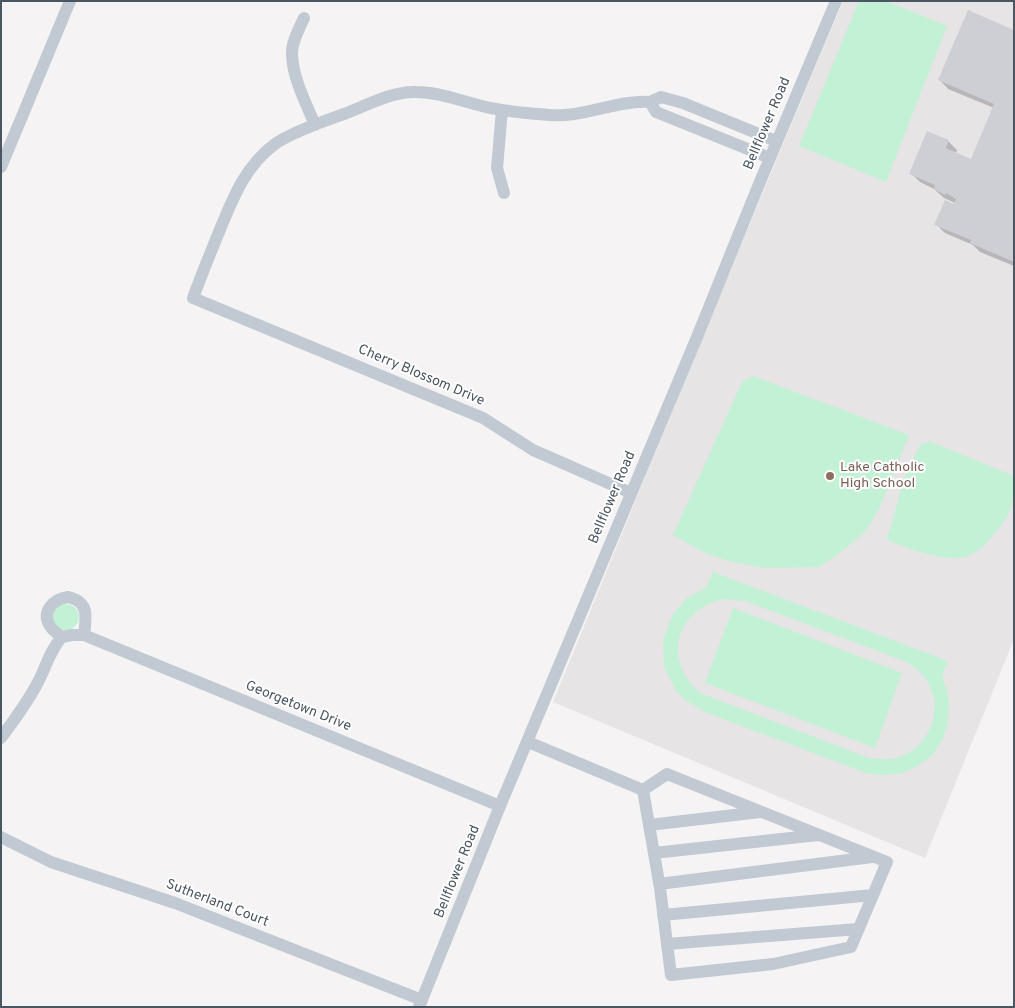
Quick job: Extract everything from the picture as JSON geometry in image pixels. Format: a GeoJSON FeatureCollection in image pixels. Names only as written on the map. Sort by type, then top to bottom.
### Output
{"type":"FeatureCollection","features":[{"type":"Feature","properties":{"kind":"street"},"geometry":{"type":"LineString","coordinates":[[1,167],[70,1]]}},
{"type":"Feature","properties":{"kind":"street","name":"Bellflower Road"},"geometry":{"type":"LineString","coordinates":[[421,1003],[500,806],[836,1]]}},
{"type":"Feature","properties":{"kind":"street"},"geometry":{"type":"LineString","coordinates":[[304,18],[292,54],[298,81],[315,125],[393,96],[414,92],[441,95],[502,110],[566,116],[634,101],[650,102],[661,97],[683,103],[776,141]]}},
{"type":"Feature","properties":{"kind":"street"},"geometry":{"type":"LineString","coordinates":[[650,102],[656,112],[770,158]]}},
{"type":"Feature","properties":{"kind":"street"},"geometry":{"type":"LineString","coordinates":[[502,110],[497,168],[504,192]]}},
{"type":"Feature","properties":{"kind":"street","name":"Cherry Blossom Drive"},"geometry":{"type":"LineString","coordinates":[[315,125],[276,143],[248,170],[238,186],[192,298],[483,418],[533,450],[631,493]]}},
{"type":"Feature","properties":{"kind":"street"},"geometry":{"type":"LineString","coordinates":[[1,738],[25,705],[38,683],[54,646],[62,637],[49,625],[48,612],[55,601],[68,597],[74,598],[84,608],[86,614],[84,635]]}},
{"type":"Feature","properties":{"kind":"street","name":"Georgetown Drive"},"geometry":{"type":"LineString","coordinates":[[62,637],[84,635],[500,806]]}},
{"type":"Feature","properties":{"kind":"street"},"geometry":{"type":"LineString","coordinates":[[528,742],[643,790]]}},
{"type":"Feature","properties":{"kind":"street"},"geometry":{"type":"LineString","coordinates":[[667,774],[887,862],[851,946],[773,964],[671,975],[659,884],[643,790],[667,774]]}},
{"type":"Feature","properties":{"kind":"street"},"geometry":{"type":"LineString","coordinates":[[649,825],[762,812]]}},
{"type":"Feature","properties":{"kind":"street"},"geometry":{"type":"LineString","coordinates":[[654,853],[820,835]]}},
{"type":"Feature","properties":{"kind":"street","name":"Sutherland Court"},"geometry":{"type":"LineString","coordinates":[[1,836],[51,862],[176,903],[421,1003]]}},
{"type":"Feature","properties":{"kind":"street"},"geometry":{"type":"LineString","coordinates":[[659,884],[874,857]]}},
{"type":"Feature","properties":{"kind":"street"},"geometry":{"type":"LineString","coordinates":[[663,915],[873,895]]}},
{"type":"Feature","properties":{"kind":"street"},"geometry":{"type":"LineString","coordinates":[[667,944],[858,929]]}},
{"type":"Feature","properties":{"kind":"shaded area","name":"Lake Catholic High School"},"geometry":{"type":"Polygon","coordinates":[[[843,1],[1014,1],[1014,639],[925,858],[553,702],[843,1]]]}},
{"type":"Feature","properties":{"kind":"green space"},"geometry":{"type":"Polygon","coordinates":[[[859,1],[886,1],[947,26],[886,182],[799,146],[859,1]]]}},
{"type":"Feature","properties":{"kind":"green space"},"geometry":{"type":"Polygon","coordinates":[[[753,376],[909,435],[879,509],[866,531],[836,556],[818,567],[763,568],[733,562],[709,555],[673,535],[742,382],[753,376]]]}},
{"type":"Feature","properties":{"kind":"green space"},"geometry":{"type":"Polygon","coordinates":[[[929,441],[1014,476],[1013,500],[1006,519],[984,546],[967,556],[956,558],[932,555],[887,540],[905,476],[920,445],[929,441]]]}},
{"type":"Feature","properties":{"kind":"green space"},"geometry":{"type":"Polygon","coordinates":[[[713,572],[948,661],[942,676],[947,692],[948,723],[944,737],[936,750],[913,769],[889,775],[866,773],[707,713],[685,700],[675,690],[664,666],[663,640],[673,614],[688,597],[706,588],[713,572]],[[722,599],[706,606],[693,615],[684,626],[679,638],[678,652],[681,666],[688,680],[700,693],[869,758],[896,758],[908,754],[925,738],[934,716],[932,692],[925,678],[910,664],[745,601],[722,599]]]}},
{"type":"Feature","properties":{"kind":"green space"},"geometry":{"type":"Polygon","coordinates":[[[66,604],[75,608],[79,617],[75,626],[66,630],[57,626],[53,617],[57,608],[66,604]]]}},
{"type":"Feature","properties":{"kind":"green space"},"geometry":{"type":"Polygon","coordinates":[[[733,608],[902,673],[875,748],[705,683],[733,608]]]}},
{"type":"Feature","properties":{"kind":"building"},"geometry":{"type":"Polygon","coordinates":[[[968,10],[1014,30],[1014,262],[970,243],[971,240],[934,225],[945,200],[954,204],[956,199],[934,189],[935,185],[909,174],[927,131],[949,140],[946,148],[971,159],[994,104],[938,80],[968,10]]]}},
{"type":"Feature","properties":{"kind":"place","name":"Lake Catholic High School"},"geometry":{"type":"Point","coordinates":[830,476]}}]}
